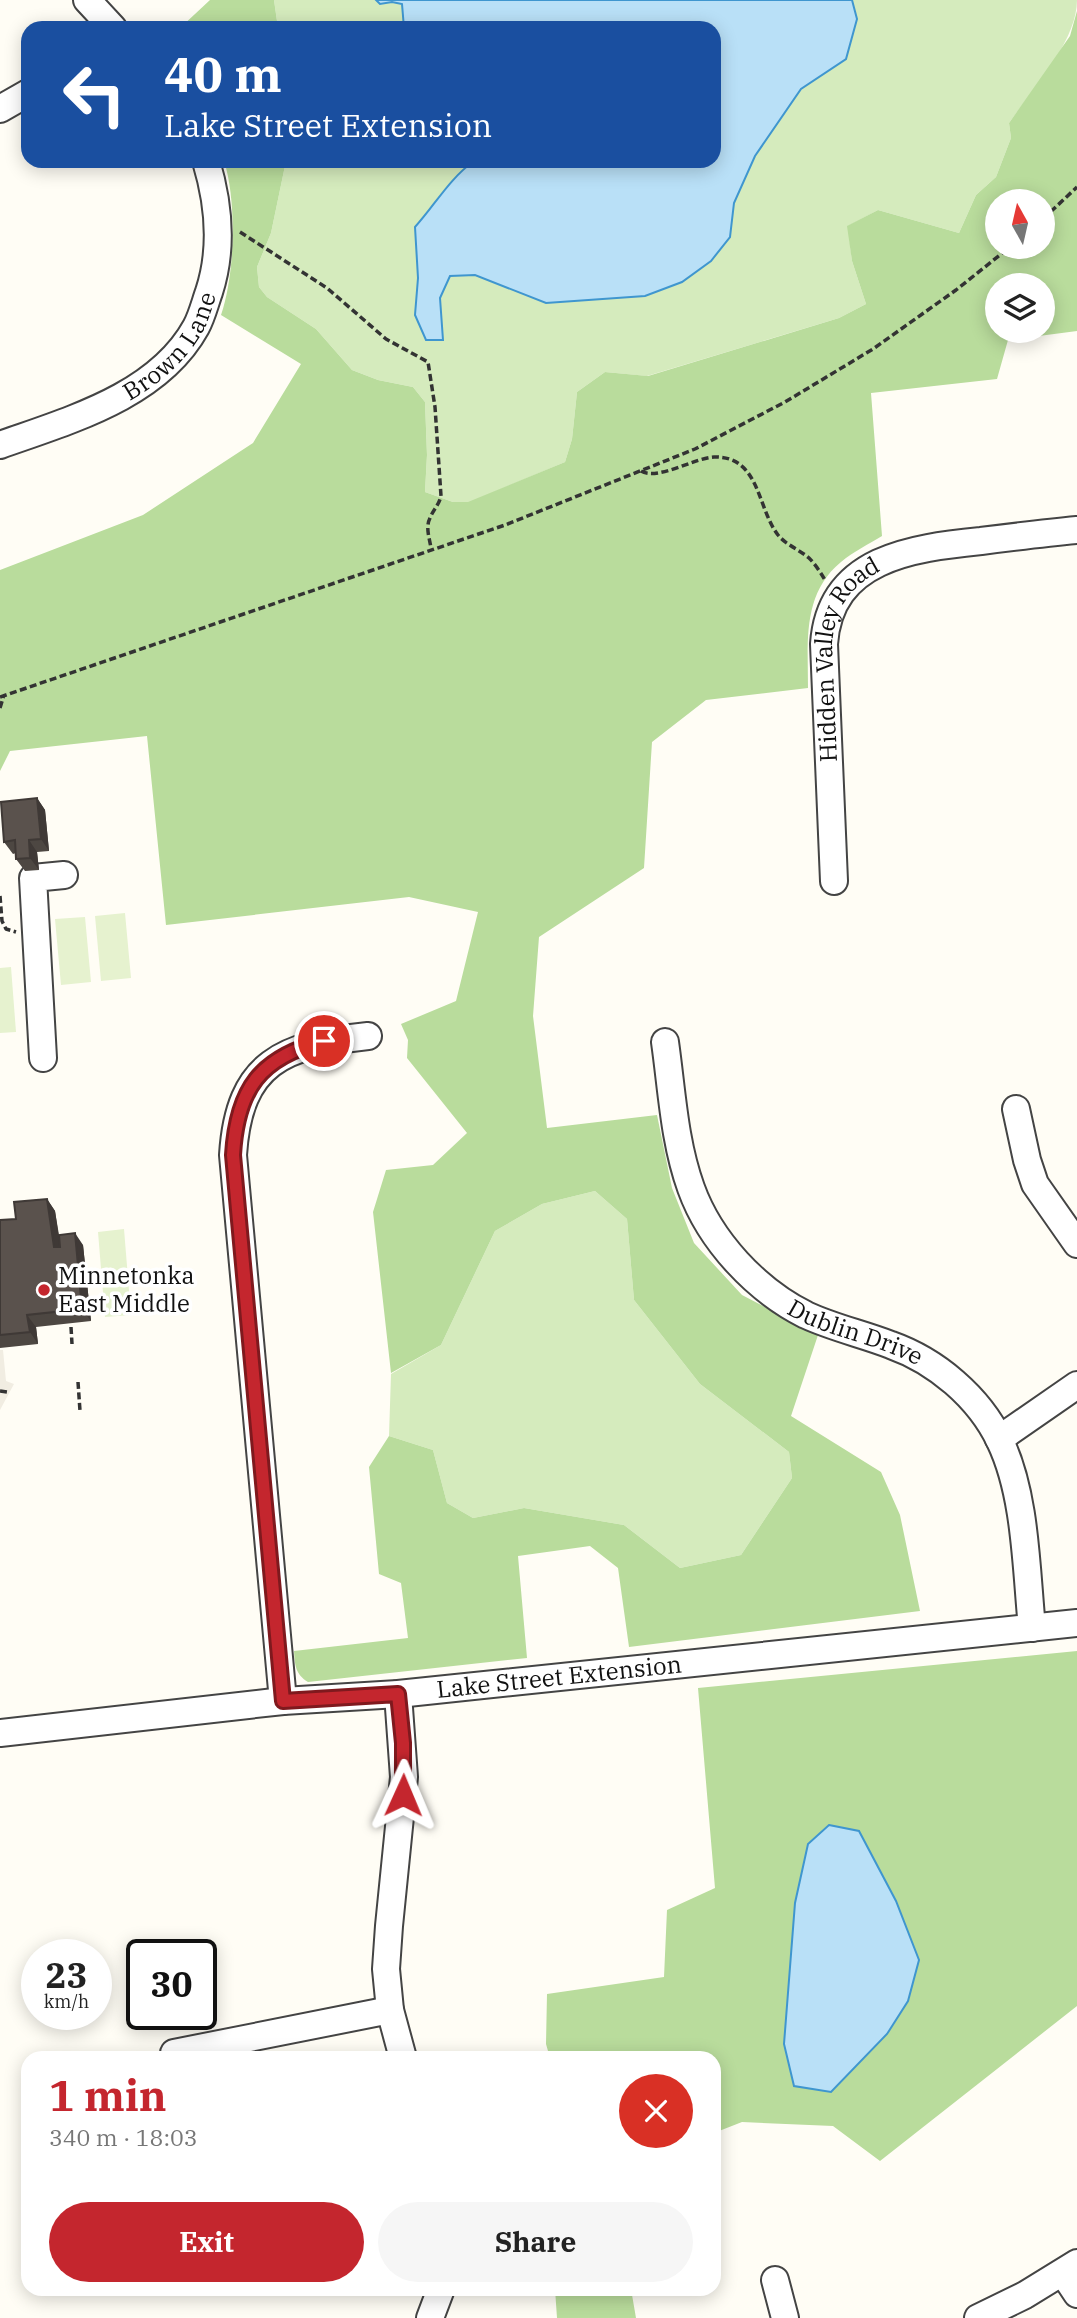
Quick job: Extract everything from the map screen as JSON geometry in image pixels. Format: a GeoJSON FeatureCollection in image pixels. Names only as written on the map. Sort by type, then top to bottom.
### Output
{"type":"FeatureCollection","features":[{"type":"Feature","properties":{"kind":"street"},"geometry":{"type":"LineString","coordinates":[[87,0],[104,21]]}},
{"type":"Feature","properties":{"kind":"street"},"geometry":{"type":"LineString","coordinates":[[0,109],[21,97]]}},
{"type":"Feature","properties":{"kind":"street","name":"Brown Lane"},"geometry":{"type":"LineString","coordinates":[[0,445],[100,407],[127,393],[163,367],[183,346],[196,326],[216,270],[218,219],[208,168]]}},
{"type":"Feature","properties":{"kind":"street","name":"Hidden Valley Road"},"geometry":{"type":"LineString","coordinates":[[834,881],[824,644],[825,625],[834,605],[850,582],[867,568],[906,552],[933,546],[1077,530]]}},
{"type":"Feature","properties":{"kind":"street"},"geometry":{"type":"LineString","coordinates":[[43,1058],[33,878],[64,875]]}},
{"type":"Feature","properties":{"kind":"street"},"geometry":{"type":"LineString","coordinates":[[283,1701],[233,1155],[235,1126],[241,1104],[251,1086],[283,1055],[324,1041],[368,1036]]}},
{"type":"Feature","properties":{"kind":"street","name":"Dublin Drive"},"geometry":{"type":"LineString","coordinates":[[665,1042],[675,1123],[688,1179],[707,1220],[726,1249],[776,1296],[805,1314],[837,1328],[891,1344],[923,1359],[951,1379],[976,1405],[999,1439],[1010,1467],[1018,1502],[1032,1628]]}},
{"type":"Feature","properties":{"kind":"street"},"geometry":{"type":"LineString","coordinates":[[1016,1109],[1035,1184],[1077,1244]]}},
{"type":"Feature","properties":{"kind":"street"},"geometry":{"type":"LineString","coordinates":[[999,1439],[1077,1385]]}},
{"type":"Feature","properties":{"kind":"street","name":"Lake Street Extension"},"geometry":{"type":"LineString","coordinates":[[0,1733],[283,1701],[398,1694],[1077,1623]]}},
{"type":"Feature","properties":{"kind":"street"},"geometry":{"type":"LineString","coordinates":[[398,1694],[404,1777],[386,1969],[390,2010],[401,2051]]}},
{"type":"Feature","properties":{"kind":"street"},"geometry":{"type":"LineString","coordinates":[[184,2051],[390,2010]]}},
{"type":"Feature","properties":{"kind":"street"},"geometry":{"type":"LineString","coordinates":[[978,2318],[1072,2276]]}},
{"type":"Feature","properties":{"kind":"street"},"geometry":{"type":"LineString","coordinates":[[775,2280],[785,2318]]}},
{"type":"Feature","properties":{"kind":"street"},"geometry":{"type":"LineString","coordinates":[[430,2318],[438,2296]]}},
{"type":"Feature","properties":{"kind":"path"},"geometry":{"type":"LineString","coordinates":[[1055,208],[1077,187]]}},
{"type":"Feature","properties":{"kind":"path"},"geometry":{"type":"LineString","coordinates":[[218,219],[327,288],[386,339],[428,362],[435,407],[441,496],[427,529],[431,549]]}},
{"type":"Feature","properties":{"kind":"path"},"geometry":{"type":"LineString","coordinates":[[0,708],[2,696],[505,525],[695,449],[873,349],[946,298],[995,259]]}},
{"type":"Feature","properties":{"kind":"path"},"geometry":{"type":"LineString","coordinates":[[641,471],[652,475],[714,457],[733,460],[742,465],[752,477],[779,537],[810,559],[824,579],[826,593],[834,605]]}},
{"type":"Feature","properties":{"kind":"path"},"geometry":{"type":"LineString","coordinates":[[71,1327],[72,1344]]}},
{"type":"Feature","properties":{"kind":"path"},"geometry":{"type":"LineString","coordinates":[[78,1382],[80,1412]]}},
{"type":"Feature","properties":{"kind":"path"},"geometry":{"type":"LineString","coordinates":[[0,1391],[6,1392]]}},
{"type":"Feature","properties":{"kind":"green space"},"geometry":{"type":"Polygon","coordinates":[[[210,0],[274,0],[277,21],[188,21],[210,0]]]}},
{"type":"Feature","properties":{"kind":"green space"},"geometry":{"type":"Polygon","coordinates":[[[274,0],[376,0],[380,4],[392,2],[402,4],[403,21],[277,21],[274,0]]]}},
{"type":"Feature","properties":{"kind":"green space"},"geometry":{"type":"Polygon","coordinates":[[[852,0],[1077,0],[1070,32],[1062,48],[1009,123],[1011,138],[996,177],[976,195],[959,233],[878,210],[848,226],[852,261],[866,304],[839,318],[647,376],[605,372],[577,392],[572,439],[565,462],[468,503],[453,502],[425,492],[425,402],[413,387],[378,380],[352,370],[316,329],[267,297],[259,287],[257,267],[271,233],[285,168],[465,168],[415,227],[418,278],[415,315],[443,340],[440,298],[450,276],[475,275],[546,303],[711,261],[730,237],[734,203],[755,156],[801,89],[846,59],[857,19],[852,0]]]}},
{"type":"Feature","properties":{"kind":"green space"},"geometry":{"type":"Polygon","coordinates":[[[1077,11],[1077,331],[1055,334],[1055,273],[985,273],[985,343],[1007,343],[997,379],[871,393],[882,536],[841,562],[819,589],[813,604],[808,636],[808,688],[706,700],[652,742],[644,868],[539,937],[533,1016],[547,1128],[657,1115],[672,1188],[694,1243],[742,1295],[818,1335],[791,1416],[881,1472],[900,1515],[920,1611],[629,1647],[618,1568],[590,1546],[518,1556],[527,1658],[308,1682],[298,1672],[294,1651],[408,1638],[401,1583],[379,1574],[369,1467],[389,1436],[433,1450],[447,1503],[473,1518],[524,1508],[624,1525],[680,1568],[741,1555],[792,1478],[789,1452],[700,1384],[634,1300],[627,1219],[595,1191],[542,1204],[495,1231],[441,1345],[391,1373],[373,1212],[386,1170],[433,1165],[467,1133],[407,1058],[408,1040],[401,1024],[456,1001],[478,912],[409,897],[166,925],[147,736],[10,751],[0,771],[0,570],[143,515],[253,443],[301,364],[221,315],[229,280],[233,238],[231,196],[226,168],[285,168],[271,233],[257,267],[259,287],[267,297],[316,329],[352,370],[378,380],[413,387],[425,402],[425,492],[453,502],[468,502],[565,462],[572,439],[577,392],[605,372],[648,376],[839,318],[866,304],[852,261],[847,226],[878,210],[959,233],[976,195],[996,177],[1011,138],[1009,123],[1070,36],[1077,11]]]}},
{"type":"Feature","properties":{"kind":"green space"},"geometry":{"type":"Polygon","coordinates":[[[125,913],[131,978],[101,981],[95,916],[125,913]]]}},
{"type":"Feature","properties":{"kind":"green space"},"geometry":{"type":"Polygon","coordinates":[[[85,917],[91,982],[61,985],[55,919],[85,917]]]}},
{"type":"Feature","properties":{"kind":"green space"},"geometry":{"type":"Polygon","coordinates":[[[11,967],[16,1032],[0,1033],[0,968],[11,967]]]}},
{"type":"Feature","properties":{"kind":"green space"},"geometry":{"type":"Polygon","coordinates":[[[595,1191],[627,1219],[634,1300],[700,1384],[789,1452],[792,1478],[741,1555],[680,1568],[624,1525],[524,1508],[473,1518],[447,1503],[433,1450],[389,1436],[391,1374],[441,1345],[495,1231],[542,1204],[595,1191]]]}},
{"type":"Feature","properties":{"kind":"green space"},"geometry":{"type":"Polygon","coordinates":[[[124,1229],[131,1315],[105,1317],[98,1232],[124,1229]]]}},
{"type":"Feature","properties":{"kind":"green space"},"geometry":{"type":"Polygon","coordinates":[[[1077,1651],[1077,2006],[880,2161],[833,2126],[742,2122],[721,2130],[721,2051],[548,2051],[547,1994],[664,1977],[667,1910],[715,1888],[698,1688],[1077,1651]]]}},
{"type":"Feature","properties":{"kind":"green space"},"geometry":{"type":"Polygon","coordinates":[[[555,2296],[632,2296],[636,2318],[557,2318],[555,2296]]]}},
{"type":"Feature","properties":{"kind":"shaded area"},"geometry":{"type":"Polygon","coordinates":[[[0,1350],[3,1350],[6,1381],[14,1384],[0,1410],[0,1350]]]}},
{"type":"Feature","properties":{"kind":"water"},"geometry":{"type":"Polygon","coordinates":[[[376,0],[852,0],[857,19],[846,59],[801,89],[755,156],[734,203],[730,237],[711,261],[682,282],[645,296],[546,303],[475,275],[450,276],[440,298],[443,340],[426,340],[415,315],[418,278],[415,227],[465,168],[721,168],[721,21],[403,21],[402,4],[380,4],[376,0]]]}},
{"type":"Feature","properties":{"kind":"water"},"geometry":{"type":"Polygon","coordinates":[[[829,1825],[859,1831],[896,1901],[919,1960],[908,2001],[887,2034],[831,2092],[794,2086],[784,2044],[795,1903],[808,1844],[829,1825]]]}},
{"type":"Feature","properties":{"kind":"building"},"geometry":{"type":"Polygon","coordinates":[[[37,798],[41,839],[29,840],[30,858],[16,859],[15,840],[4,842],[1,802],[37,798]]]}},
{"type":"Feature","properties":{"kind":"building","name":"Minnetonka East Middle"},"geometry":{"type":"Polygon","coordinates":[[[47,1199],[54,1247],[60,1247],[59,1235],[75,1233],[82,1309],[27,1315],[30,1332],[0,1335],[0,1220],[16,1219],[14,1202],[47,1199]]]}},
{"type":"Feature","properties":{"kind":"place","name":"Minnetonka East Middle"},"geometry":{"type":"Point","coordinates":[44,1290]}},
{"type":"Feature","properties":{"kind":"route"},"geometry":{"type":"LineString","coordinates":[[324,1041],[283,1055],[251,1086],[241,1104],[235,1126],[233,1155],[283,1701],[398,1694],[403,1743],[403,1795]]}}]}
